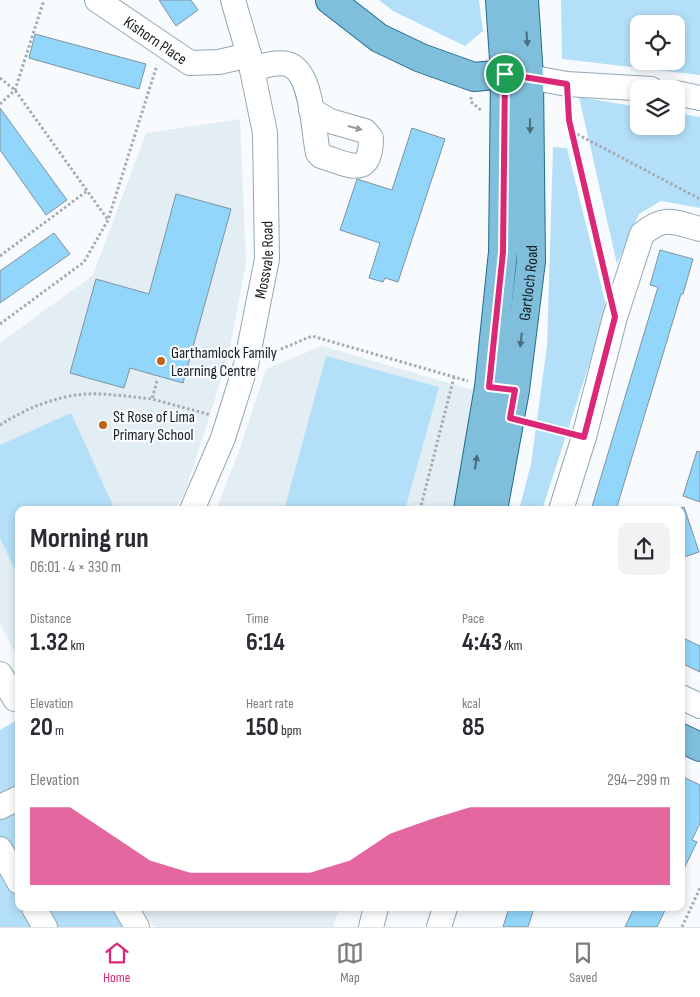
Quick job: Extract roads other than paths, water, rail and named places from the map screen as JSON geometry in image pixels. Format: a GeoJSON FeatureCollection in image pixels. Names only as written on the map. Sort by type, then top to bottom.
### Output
{"type":"FeatureCollection","features":[{"type":"Feature","properties":{"kind":"main road"},"geometry":{"type":"LineString","coordinates":[[330,0],[379,38],[421,58],[474,77],[517,76]]}},
{"type":"Feature","properties":{"kind":"main road"},"geometry":{"type":"LineString","coordinates":[[500,0],[517,76]]}},
{"type":"Feature","properties":{"kind":"main road"},"geometry":{"type":"LineString","coordinates":[[517,76],[524,0]]}},
{"type":"Feature","properties":{"kind":"main road","name":"Gartloch Road"},"geometry":{"type":"LineString","coordinates":[[469,506],[489,387],[503,252],[517,76]]}},
{"type":"Feature","properties":{"kind":"main road","name":"Gartloch Road"},"geometry":{"type":"LineString","coordinates":[[494,506],[515,390],[531,261],[517,76]]}},
{"type":"Feature","properties":{"kind":"main road"},"geometry":{"type":"LineString","coordinates":[[685,740],[700,746]]}},
{"type":"Feature","properties":{"kind":"street","name":"Kishorn Place"},"geometry":{"type":"LineString","coordinates":[[97,0],[190,63],[250,62],[280,63],[294,66],[300,73],[309,92],[311,110]]}},
{"type":"Feature","properties":{"kind":"street","name":"Mossvale Road"},"geometry":{"type":"LineString","coordinates":[[194,506],[223,438],[246,365],[267,259],[265,133],[250,62],[233,0]]}},
{"type":"Feature","properties":{"kind":"street"},"geometry":{"type":"LineString","coordinates":[[517,76],[567,84],[630,88]]}},
{"type":"Feature","properties":{"kind":"street"},"geometry":{"type":"LineString","coordinates":[[685,96],[700,98]]}},
{"type":"Feature","properties":{"kind":"street"},"geometry":{"type":"LineString","coordinates":[[562,506],[584,437],[615,317],[642,234],[652,226],[668,220],[700,229]]}},
{"type":"Feature","properties":{"kind":"street"},"geometry":{"type":"LineString","coordinates":[[0,674],[11,702]]}},
{"type":"Feature","properties":{"kind":"street"},"geometry":{"type":"LineString","coordinates":[[685,699],[700,706]]}},
{"type":"Feature","properties":{"kind":"street"},"geometry":{"type":"LineString","coordinates":[[0,807],[15,800]]}},
{"type":"Feature","properties":{"kind":"street"},"geometry":{"type":"LineString","coordinates":[[0,850],[15,875]]}},
{"type":"Feature","properties":{"kind":"street"},"geometry":{"type":"LineString","coordinates":[[36,911],[45,927]]}},
{"type":"Feature","properties":{"kind":"street"},"geometry":{"type":"LineString","coordinates":[[128,911],[137,927]]}},
{"type":"Feature","properties":{"kind":"street"},"geometry":{"type":"LineString","coordinates":[[372,927],[375,911]]}},
{"type":"Feature","properties":{"kind":"street"},"geometry":{"type":"LineString","coordinates":[[439,927],[444,911]]}},
{"type":"Feature","properties":{"kind":"place","name":"Garthamlock Family Learning Centre"},"geometry":{"type":"Point","coordinates":[161,361]}},
{"type":"Feature","properties":{"kind":"place","name":"St Rose of Lima Primary School"},"geometry":{"type":"Point","coordinates":[103,425]}}]}
